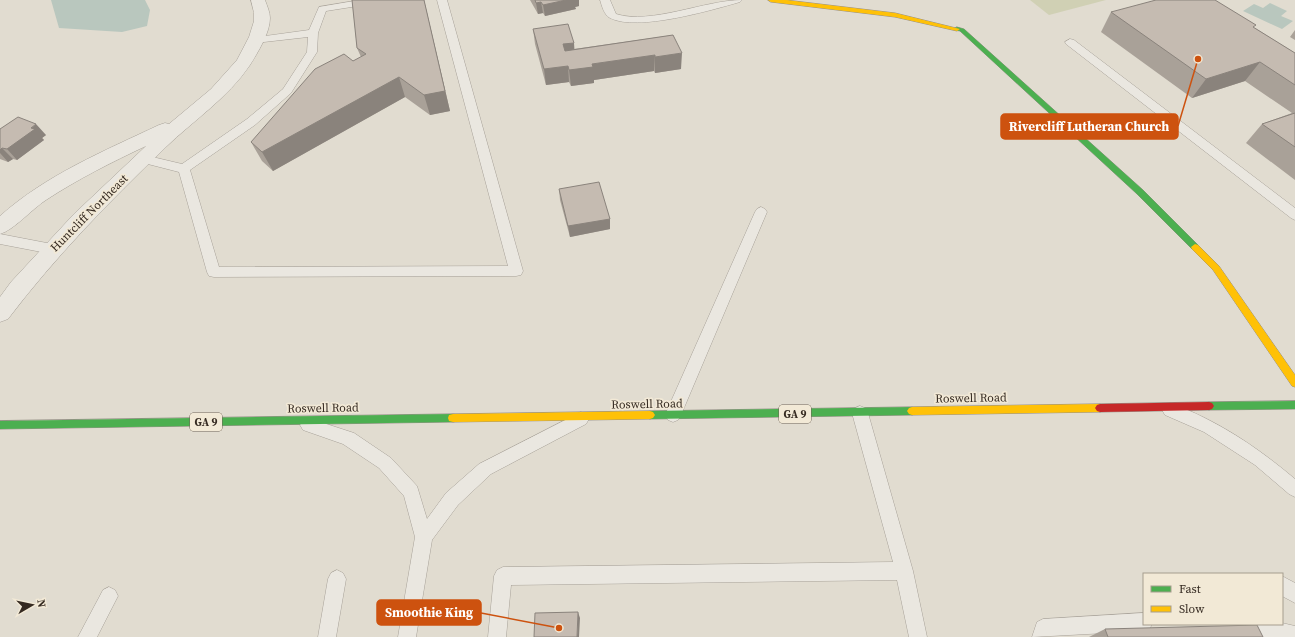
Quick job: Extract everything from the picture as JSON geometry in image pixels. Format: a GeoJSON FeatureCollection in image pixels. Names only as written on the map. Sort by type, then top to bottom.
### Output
{"type":"FeatureCollection","features":[{"type":"Feature","properties":{"kind":"main road"},"geometry":{"type":"LineString","coordinates":[[771,0],[895,15],[962,30],[1140,192],[1216,268],[1295,383]]}},
{"type":"Feature","properties":{"kind":"main road","name":"Roswell Road"},"geometry":{"type":"LineString","coordinates":[[0,425],[860,413],[1160,406],[1295,405]]}},
{"type":"Feature","properties":{"kind":"street","name":"Huntcliff Northeast"},"geometry":{"type":"LineString","coordinates":[[0,313],[20,286],[52,249],[89,211],[184,120],[207,103],[242,64],[255,40],[263,20],[258,0]]}},
{"type":"Feature","properties":{"kind":"street","name":"Huntcliff Northeast"},"geometry":{"type":"LineString","coordinates":[[0,227],[20,209],[73,174],[184,120]]}},
{"type":"Feature","properties":{"kind":"lane"},"geometry":{"type":"LineString","coordinates":[[144,159],[184,169],[251,122],[287,91],[312,52],[313,33],[322,9],[377,0]]}},
{"type":"Feature","properties":{"kind":"lane"},"geometry":{"type":"LineString","coordinates":[[184,169],[214,272],[516,271],[442,0]]}},
{"type":"Feature","properties":{"kind":"lane"},"geometry":{"type":"LineString","coordinates":[[605,0],[609,12],[614,17],[633,19],[685,13],[737,0]]}},
{"type":"Feature","properties":{"kind":"lane"},"geometry":{"type":"LineString","coordinates":[[255,40],[313,33]]}},
{"type":"Feature","properties":{"kind":"lane"},"geometry":{"type":"LineString","coordinates":[[1070,42],[1295,215]]}},
{"type":"Feature","properties":{"kind":"lane"},"geometry":{"type":"LineString","coordinates":[[673,415],[761,212]]}},
{"type":"Feature","properties":{"kind":"lane"},"geometry":{"type":"LineString","coordinates":[[0,239],[52,249]]}},
{"type":"Feature","properties":{"kind":"lane"},"geometry":{"type":"LineString","coordinates":[[1160,406],[1209,427],[1261,460],[1295,489]]}},
{"type":"Feature","properties":{"kind":"lane"},"geometry":{"type":"LineString","coordinates":[[860,413],[904,572],[918,637]]}},
{"type":"Feature","properties":{"kind":"lane"},"geometry":{"type":"LineString","coordinates":[[424,537],[452,499],[485,469],[586,416]]}},
{"type":"Feature","properties":{"kind":"lane"},"geometry":{"type":"LineString","coordinates":[[295,421],[348,438],[386,463],[411,492],[424,537],[407,637]]}},
{"type":"Feature","properties":{"kind":"lane"},"geometry":{"type":"LineString","coordinates":[[497,637],[503,576],[904,572]]}},
{"type":"Feature","properties":{"kind":"lane"},"geometry":{"type":"LineString","coordinates":[[327,637],[338,579]]}},
{"type":"Feature","properties":{"kind":"lane"},"geometry":{"type":"LineString","coordinates":[[1283,586],[1295,594]]}},
{"type":"Feature","properties":{"kind":"lane"},"geometry":{"type":"LineString","coordinates":[[87,637],[109,596]]}},
{"type":"Feature","properties":{"kind":"lane"},"geometry":{"type":"LineString","coordinates":[[1042,632],[1143,622]]}},
{"type":"Feature","properties":{"kind":"lane"},"geometry":{"type":"LineString","coordinates":[[1267,630],[1295,635]]}},
{"type":"Feature","properties":{"kind":"green space"},"geometry":{"type":"Polygon","coordinates":[[[1030,0],[1106,0],[1049,15],[1030,0]]]}},
{"type":"Feature","properties":{"kind":"shaded area"},"geometry":{"type":"Polygon","coordinates":[[[51,0],[145,0],[150,10],[147,26],[122,32],[59,28],[51,0]]]}},
{"type":"Feature","properties":{"kind":"shaded area"},"geometry":{"type":"Polygon","coordinates":[[[1270,3],[1287,11],[1281,16],[1293,21],[1282,29],[1243,11],[1254,4],[1263,8],[1270,3]]]}},
{"type":"Feature","properties":{"kind":"building"},"geometry":{"type":"Polygon","coordinates":[[[352,0],[424,0],[445,91],[424,95],[399,77],[262,152],[251,142],[315,69],[344,54],[353,61],[366,54],[357,48],[352,0]]]}},
{"type":"Feature","properties":{"kind":"building"},"geometry":{"type":"Polygon","coordinates":[[[535,0],[566,0],[543,5],[541,2],[536,3],[535,0]]]}},
{"type":"Feature","properties":{"kind":"building"},"geometry":{"type":"Polygon","coordinates":[[[1156,0],[1215,0],[1256,25],[1253,27],[1295,53],[1295,85],[1260,62],[1206,79],[1111,12],[1156,0]]]}},
{"type":"Feature","properties":{"kind":"building"},"geometry":{"type":"Polygon","coordinates":[[[568,24],[574,43],[563,44],[565,51],[673,35],[682,53],[655,57],[655,55],[592,64],[593,67],[569,70],[568,66],[544,69],[533,29],[568,24]]]}},
{"type":"Feature","properties":{"kind":"building"},"geometry":{"type":"Polygon","coordinates":[[[1295,113],[1295,147],[1262,124],[1295,113]]]}},
{"type":"Feature","properties":{"kind":"building"},"geometry":{"type":"Polygon","coordinates":[[[18,117],[36,124],[31,128],[35,129],[7,149],[2,148],[0,150],[0,129],[18,117]]]}},
{"type":"Feature","properties":{"kind":"building"},"geometry":{"type":"Polygon","coordinates":[[[599,182],[610,219],[568,226],[559,189],[599,182]]]}},
{"type":"Feature","properties":{"kind":"building"},"geometry":{"type":"Polygon","coordinates":[[[578,612],[577,637],[534,637],[535,613],[578,612]]]}},
{"type":"Feature","properties":{"kind":"building"},"geometry":{"type":"Polygon","coordinates":[[[1257,625],[1263,637],[1108,637],[1105,629],[1257,625]]]}},
{"type":"Feature","properties":{"kind":"traffic: fast"},"geometry":{"type":"LineString","coordinates":[[957,29],[962,30],[1140,192],[1195,247]]}},
{"type":"Feature","properties":{"kind":"traffic: fast"},"geometry":{"type":"LineString","coordinates":[[1209,406],[1295,405]]}},
{"type":"Feature","properties":{"kind":"traffic: fast"},"geometry":{"type":"LineString","coordinates":[[650,415],[912,411]]}},
{"type":"Feature","properties":{"kind":"traffic: fast"},"geometry":{"type":"LineString","coordinates":[[0,425],[453,418]]}},
{"type":"Feature","properties":{"kind":"traffic: slow"},"geometry":{"type":"LineString","coordinates":[[771,0],[895,15],[957,29]]}},
{"type":"Feature","properties":{"kind":"traffic: slow"},"geometry":{"type":"LineString","coordinates":[[1195,247],[1216,268],[1295,383]]}},
{"type":"Feature","properties":{"kind":"traffic: slow"},"geometry":{"type":"LineString","coordinates":[[912,411],[1100,408]]}},
{"type":"Feature","properties":{"kind":"traffic: slow"},"geometry":{"type":"LineString","coordinates":[[453,418],[650,415]]}},
{"type":"Feature","properties":{"kind":"traffic: jam"},"geometry":{"type":"LineString","coordinates":[[1100,408],[1209,406]]}},
{"type":"Feature","properties":{"kind":"place","name":"Rivercliff Lutheran Church"},"geometry":{"type":"Point","coordinates":[1198,59]}},
{"type":"Feature","properties":{"kind":"place","name":"Smoothie King"},"geometry":{"type":"Point","coordinates":[559,628]}}]}
